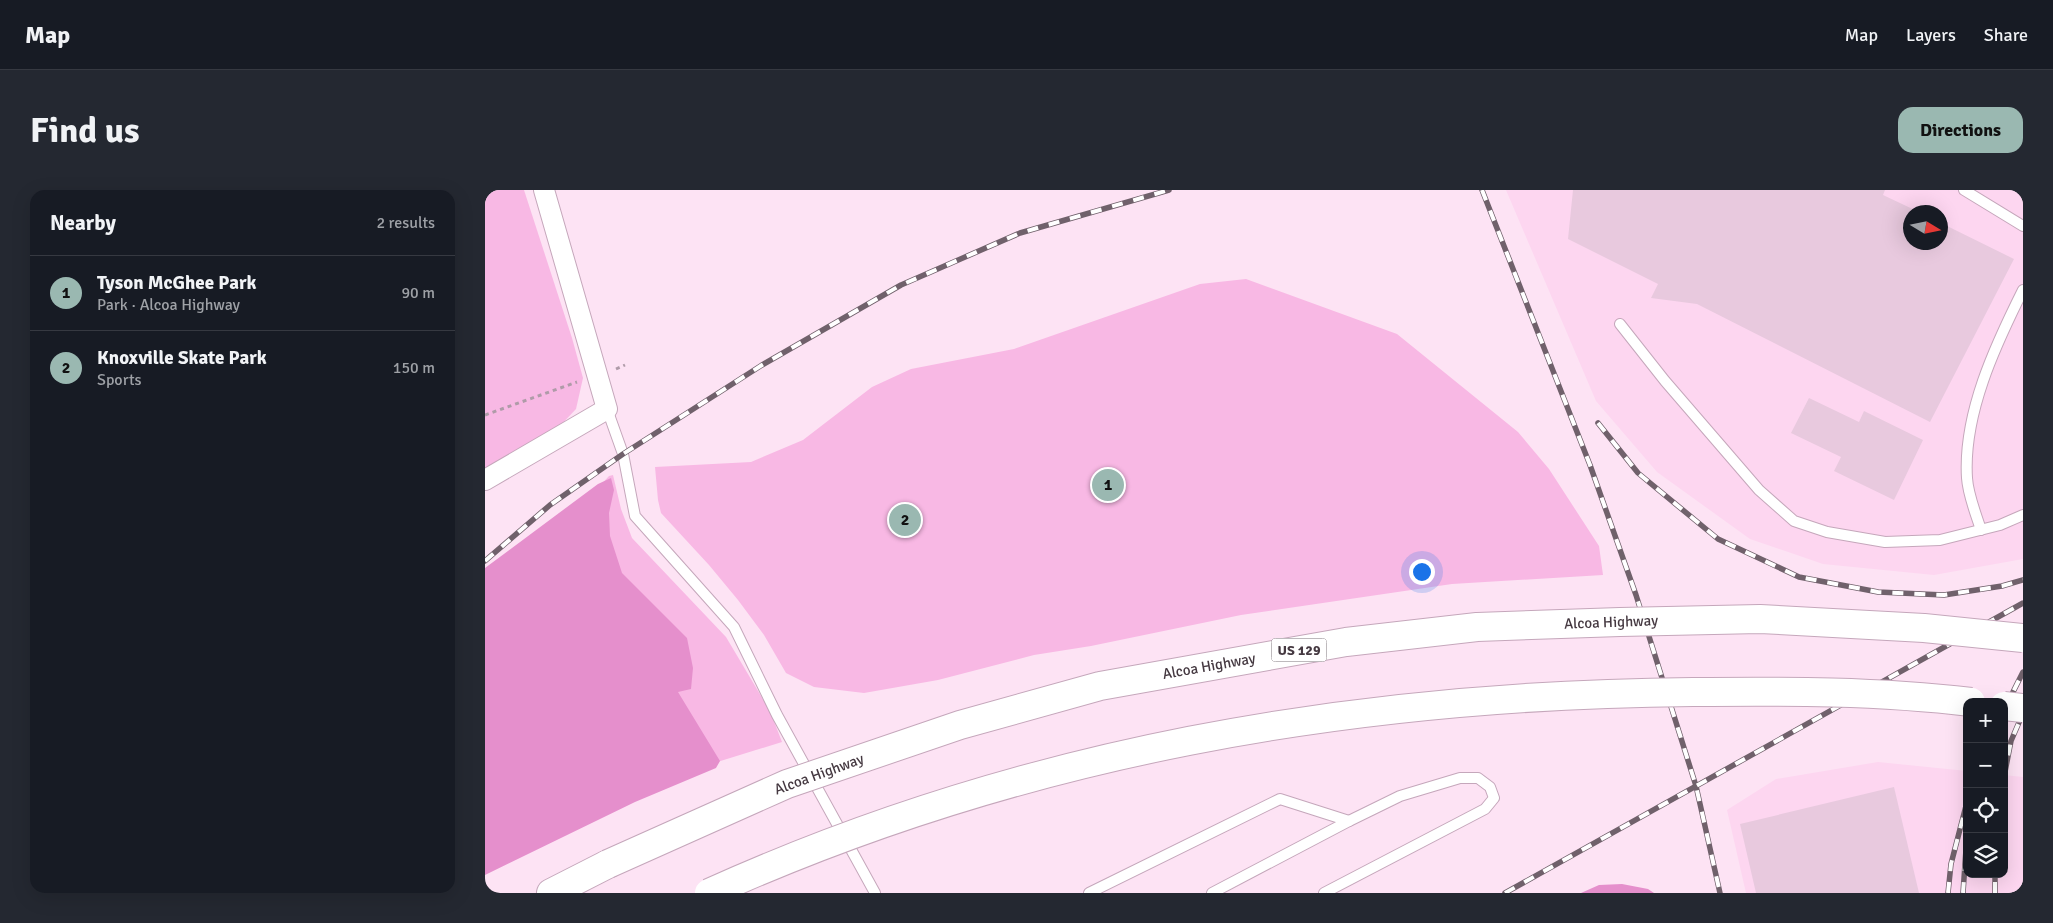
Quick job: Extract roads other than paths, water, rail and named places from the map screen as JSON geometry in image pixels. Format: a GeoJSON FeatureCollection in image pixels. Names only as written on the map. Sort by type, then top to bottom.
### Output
{"type":"FeatureCollection","features":[{"type":"Feature","properties":{"kind":"highway","name":"Alcoa Highway"},"geometry":{"type":"LineString","coordinates":[[551,893],[608,864],[787,784],[960,726],[1099,686],[1346,642],[1477,627],[1760,619],[1925,628],[2023,638]]}},
{"type":"Feature","properties":{"kind":"highway"},"geometry":{"type":"LineString","coordinates":[[709,893],[760,870],[881,824],[1012,781],[1137,750],[1278,724],[1391,708],[1499,698],[1619,692],[1770,691],[1934,698],[1963,701]]}},
{"type":"Feature","properties":{"kind":"highway"},"geometry":{"type":"LineString","coordinates":[[2008,706],[2023,708]]}},
{"type":"Feature","properties":{"kind":"street"},"geometry":{"type":"LineString","coordinates":[[485,480],[607,409],[544,190]]}},
{"type":"Feature","properties":{"kind":"lane"},"geometry":{"type":"LineString","coordinates":[[1964,190],[2023,226]]}},
{"type":"Feature","properties":{"kind":"lane"},"geometry":{"type":"LineString","coordinates":[[1981,530],[1967,480],[1969,436],[1985,375],[2000,335],[2023,290]]}},
{"type":"Feature","properties":{"kind":"lane"},"geometry":{"type":"LineString","coordinates":[[1620,324],[1665,381],[1759,490],[1794,521],[1827,532],[1885,542],[1940,540],[2000,525],[2023,515]]}},
{"type":"Feature","properties":{"kind":"lane"},"geometry":{"type":"LineString","coordinates":[[607,409],[623,454],[635,516],[734,627],[777,716],[875,893]]}},
{"type":"Feature","properties":{"kind":"lane"},"geometry":{"type":"LineString","coordinates":[[1212,893],[1400,796],[1460,778],[1478,778],[1491,787],[1494,798],[1485,809],[1324,893]]}},
{"type":"Feature","properties":{"kind":"lane"},"geometry":{"type":"LineString","coordinates":[[1089,893],[1280,799],[1349,821]]}},
{"type":"Feature","properties":{"kind":"railway"},"geometry":{"type":"LineString","coordinates":[[485,561],[550,505],[623,454],[762,365],[901,285],[1020,233],[1169,190]]}},
{"type":"Feature","properties":{"kind":"railway"},"geometry":{"type":"LineString","coordinates":[[1482,190],[1590,465],[1636,595],[1696,786],[1720,893]]}},
{"type":"Feature","properties":{"kind":"railway"},"geometry":{"type":"LineString","coordinates":[[1598,423],[1638,473],[1718,539],[1799,577],[1878,592],[1944,595],[2002,586],[2023,580]]}},
{"type":"Feature","properties":{"kind":"railway"},"geometry":{"type":"LineString","coordinates":[[1505,893],[2023,603]]}},
{"type":"Feature","properties":{"kind":"railway"},"geometry":{"type":"LineString","coordinates":[[2008,702],[2023,672]]}},
{"type":"Feature","properties":{"kind":"railway"},"geometry":{"type":"LineString","coordinates":[[2008,756],[2011,741],[2023,713]]}},
{"type":"Feature","properties":{"kind":"railway"},"geometry":{"type":"LineString","coordinates":[[1948,893],[1951,864],[1963,818]]}},
{"type":"Feature","properties":{"kind":"railway"},"geometry":{"type":"LineString","coordinates":[[1963,893],[1964,878]]}},
{"type":"Feature","properties":{"kind":"railway"},"geometry":{"type":"LineString","coordinates":[[1995,878],[1995,893]]}},
{"type":"Feature","properties":{"kind":"place","name":"Tyson McGhee Park"},"geometry":{"type":"Point","coordinates":[1108,485]}},
{"type":"Feature","properties":{"kind":"place","name":"Knoxville Skate Park"},"geometry":{"type":"Point","coordinates":[905,520]}}]}
